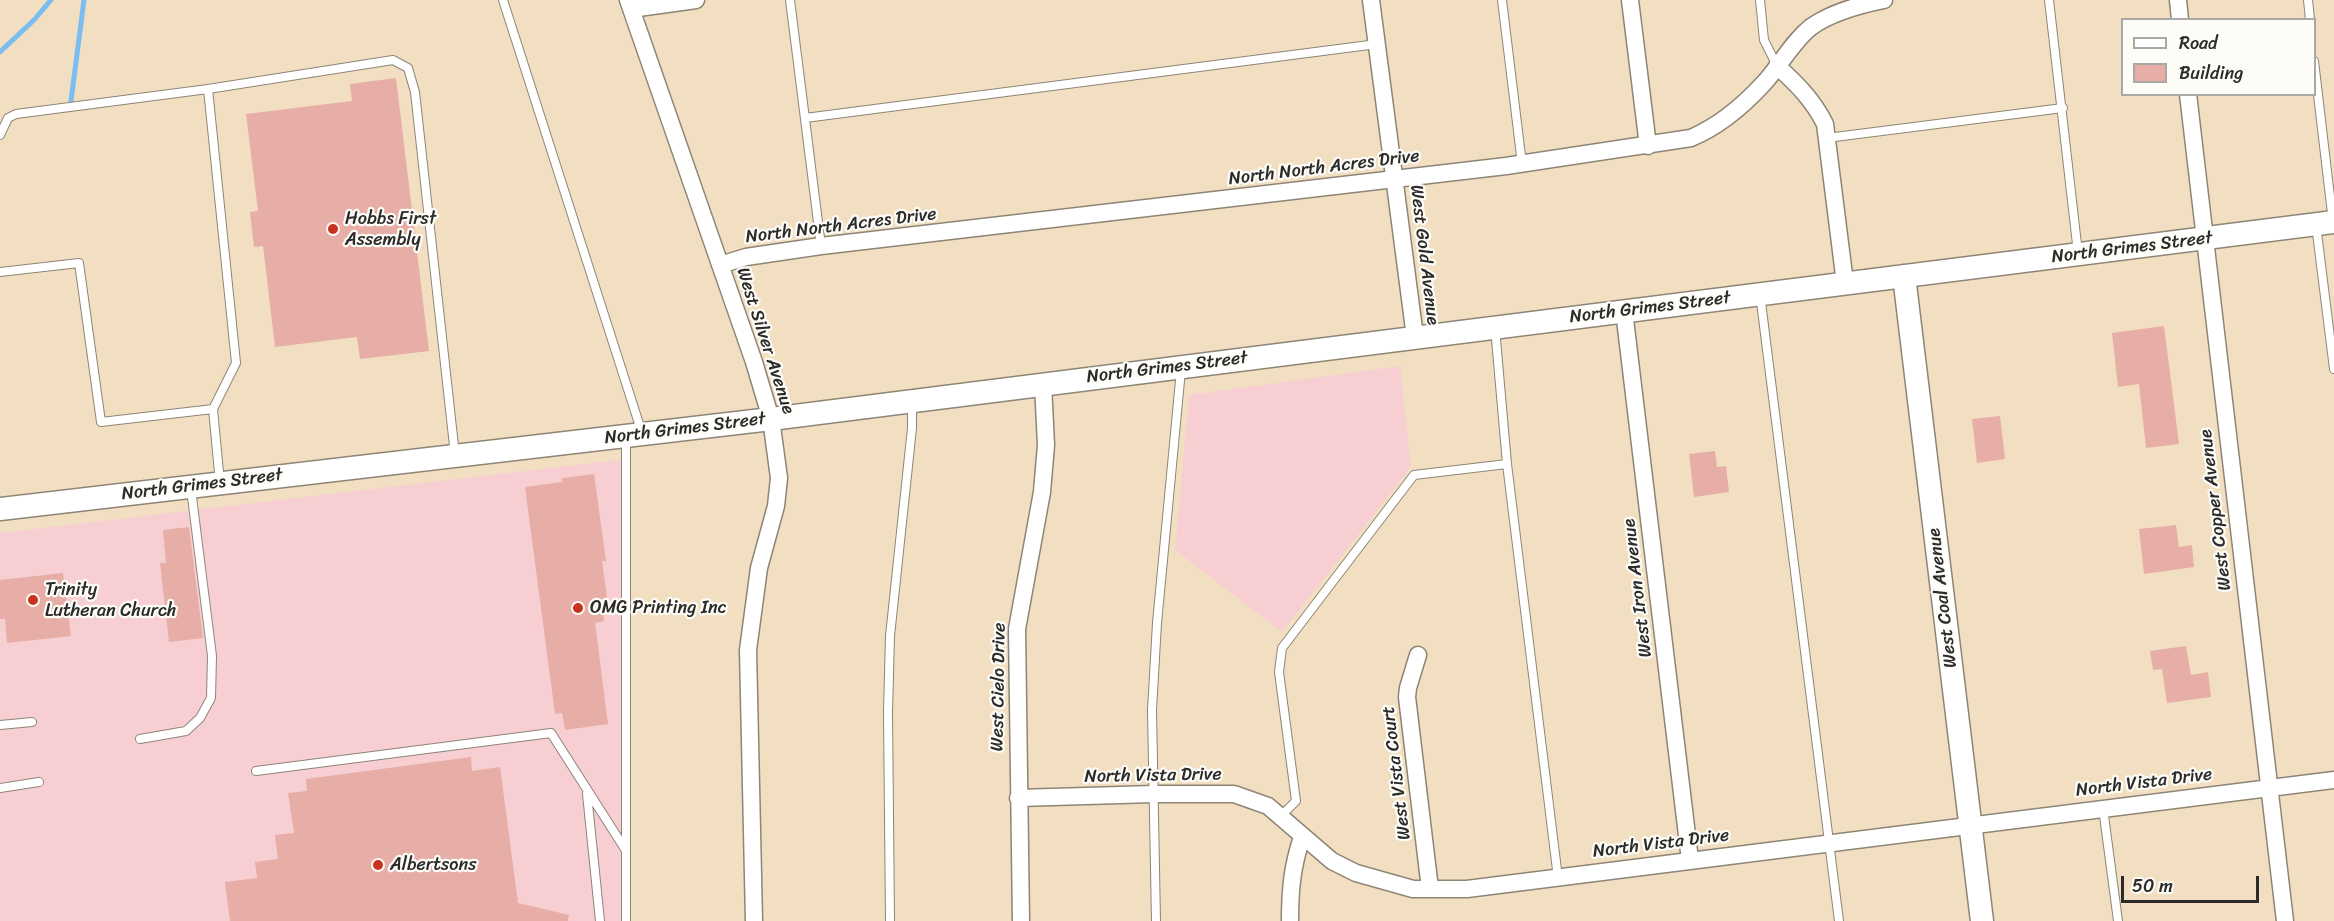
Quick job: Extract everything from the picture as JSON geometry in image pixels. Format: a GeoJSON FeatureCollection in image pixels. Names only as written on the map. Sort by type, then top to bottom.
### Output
{"type":"FeatureCollection","features":[{"type":"Feature","properties":{"kind":"main road","name":"North Grimes Street"},"geometry":{"type":"LineString","coordinates":[[0,509],[771,419],[2328,223]]}},
{"type":"Feature","properties":{"kind":"main road","name":"West Coal Avenue"},"geometry":{"type":"LineString","coordinates":[[1904,276],[1982,921]]}},
{"type":"Feature","properties":{"kind":"street"},"geometry":{"type":"LineString","coordinates":[[630,5],[696,0]]}},
{"type":"Feature","properties":{"kind":"street","name":"West Gold Avenue"},"geometry":{"type":"LineString","coordinates":[[1371,0],[1415,337]]}},
{"type":"Feature","properties":{"kind":"street"},"geometry":{"type":"LineString","coordinates":[[1630,0],[1648,146]]}},
{"type":"Feature","properties":{"kind":"street","name":"North North Acres Drive"},"geometry":{"type":"LineString","coordinates":[[720,265],[746,257],[821,246],[1522,164],[1691,138],[1711,129],[1730,116],[1764,84],[1810,28],[1834,14],[1859,5],[1884,0]]}},
{"type":"Feature","properties":{"kind":"street"},"geometry":{"type":"LineString","coordinates":[[2178,0],[2180,18]]}},
{"type":"Feature","properties":{"kind":"street","name":"West Silver Avenue"},"geometry":{"type":"LineString","coordinates":[[630,5],[754,362],[771,419],[779,478],[777,497],[759,568],[748,650],[754,921]]}},
{"type":"Feature","properties":{"kind":"street"},"geometry":{"type":"LineString","coordinates":[[1777,66],[1801,87],[1816,105],[1825,124],[1845,283]]}},
{"type":"Feature","properties":{"kind":"street","name":"West Copper Avenue"},"geometry":{"type":"LineString","coordinates":[[2188,96],[2285,921]]}},
{"type":"Feature","properties":{"kind":"street","name":"West Iron Avenue"},"geometry":{"type":"LineString","coordinates":[[1624,311],[1690,860]]}},
{"type":"Feature","properties":{"kind":"street","name":"West Cielo Drive"},"geometry":{"type":"LineString","coordinates":[[1021,921],[1017,629],[1042,492],[1046,445],[1043,384]]}},
{"type":"Feature","properties":{"kind":"street","name":"West Vista Court"},"geometry":{"type":"LineString","coordinates":[[1418,655],[1407,697],[1430,889]]}},
{"type":"Feature","properties":{"kind":"street","name":"North Vista Drive"},"geometry":{"type":"LineString","coordinates":[[1018,798],[1234,794],[1268,806],[1332,861],[1356,873],[1413,889],[1467,889],[2334,780]]}},
{"type":"Feature","properties":{"kind":"street"},"geometry":{"type":"LineString","coordinates":[[1290,921],[1294,861],[1302,837]]}},
{"type":"Feature","properties":{"kind":"lane"},"geometry":{"type":"LineString","coordinates":[[503,0],[634,434],[625,850],[626,921]]}},
{"type":"Feature","properties":{"kind":"lane"},"geometry":{"type":"LineString","coordinates":[[790,0],[821,246]]}},
{"type":"Feature","properties":{"kind":"lane"},"geometry":{"type":"LineString","coordinates":[[1502,0],[1522,164]]}},
{"type":"Feature","properties":{"kind":"lane"},"geometry":{"type":"LineString","coordinates":[[1760,0],[1764,40],[1777,66]]}},
{"type":"Feature","properties":{"kind":"lane"},"geometry":{"type":"LineString","coordinates":[[2049,0],[2079,255]]}},
{"type":"Feature","properties":{"kind":"lane"},"geometry":{"type":"LineString","coordinates":[[2308,0],[2310,18]]}},
{"type":"Feature","properties":{"kind":"lane"},"geometry":{"type":"LineString","coordinates":[[805,118],[1377,44]]}},
{"type":"Feature","properties":{"kind":"lane"},"geometry":{"type":"LineString","coordinates":[[0,135],[8,118],[16,114],[208,89],[393,60],[408,68],[415,92],[455,456]]}},
{"type":"Feature","properties":{"kind":"lane"},"geometry":{"type":"LineString","coordinates":[[2316,84],[2328,223],[2334,369]]}},
{"type":"Feature","properties":{"kind":"lane"},"geometry":{"type":"LineString","coordinates":[[208,89],[236,363],[213,409],[220,483]]}},
{"type":"Feature","properties":{"kind":"lane"},"geometry":{"type":"LineString","coordinates":[[1827,138],[2063,108]]}},
{"type":"Feature","properties":{"kind":"lane"},"geometry":{"type":"LineString","coordinates":[[0,272],[80,263],[100,422],[213,409]]}},
{"type":"Feature","properties":{"kind":"lane"},"geometry":{"type":"LineString","coordinates":[[1760,294],[1839,921]]}},
{"type":"Feature","properties":{"kind":"lane"},"geometry":{"type":"LineString","coordinates":[[1495,327],[1508,464],[1558,878]]}},
{"type":"Feature","properties":{"kind":"lane"},"geometry":{"type":"LineString","coordinates":[[1156,921],[1152,710],[1157,623],[1182,366]]}},
{"type":"Feature","properties":{"kind":"lane"},"geometry":{"type":"LineString","coordinates":[[891,921],[888,712],[890,636],[912,428],[911,400]]}},
{"type":"Feature","properties":{"kind":"lane"},"geometry":{"type":"LineString","coordinates":[[1281,816],[1296,801],[1279,672],[1282,648],[1414,476],[1508,464]]}},
{"type":"Feature","properties":{"kind":"lane"},"geometry":{"type":"LineString","coordinates":[[140,739],[186,731],[200,718],[211,698],[212,656],[190,486]]}},
{"type":"Feature","properties":{"kind":"lane"},"geometry":{"type":"LineString","coordinates":[[0,725],[32,722]]}},
{"type":"Feature","properties":{"kind":"lane"},"geometry":{"type":"LineString","coordinates":[[256,771],[551,733],[625,850]]}},
{"type":"Feature","properties":{"kind":"lane"},"geometry":{"type":"LineString","coordinates":[[0,788],[39,782]]}},
{"type":"Feature","properties":{"kind":"lane"},"geometry":{"type":"LineString","coordinates":[[587,790],[600,921]]}},
{"type":"Feature","properties":{"kind":"lane"},"geometry":{"type":"LineString","coordinates":[[2103,808],[2118,921]]}},
{"type":"Feature","properties":{"kind":"shaded area"},"geometry":{"type":"Polygon","coordinates":[[[1400,366],[1411,467],[1282,632],[1175,550],[1189,395],[1400,366]]]}},
{"type":"Feature","properties":{"kind":"shaded area"},"geometry":{"type":"Polygon","coordinates":[[[626,459],[626,921],[0,921],[0,533],[626,459]]]}},
{"type":"Feature","properties":{"kind":"building","name":"Hobbs First Assembly"},"geometry":{"type":"Polygon","coordinates":[[[396,78],[429,351],[360,359],[357,337],[275,347],[263,246],[254,247],[250,212],[258,211],[246,114],[352,101],[350,84],[396,78]]]}},
{"type":"Feature","properties":{"kind":"building"},"geometry":{"type":"Polygon","coordinates":[[[2164,326],[2179,444],[2146,448],[2139,384],[2118,387],[2112,333],[2164,326]]]}},
{"type":"Feature","properties":{"kind":"building"},"geometry":{"type":"Polygon","coordinates":[[[2000,416],[2005,459],[1977,463],[1972,419],[2000,416]]]}},
{"type":"Feature","properties":{"kind":"building"},"geometry":{"type":"Polygon","coordinates":[[[1715,451],[1717,467],[1726,466],[1729,492],[1694,497],[1689,454],[1715,451]]]}},
{"type":"Feature","properties":{"kind":"building"},"geometry":{"type":"Polygon","coordinates":[[[594,474],[606,561],[602,561],[607,598],[602,599],[604,621],[595,623],[608,724],[565,730],[562,713],[555,714],[525,487],[562,482],[562,478],[594,474]]]}},
{"type":"Feature","properties":{"kind":"building"},"geometry":{"type":"Polygon","coordinates":[[[2176,525],[2179,547],[2192,545],[2194,567],[2144,574],[2139,529],[2176,525]]]}},
{"type":"Feature","properties":{"kind":"building"},"geometry":{"type":"Polygon","coordinates":[[[189,527],[203,638],[169,642],[160,563],[166,563],[163,530],[189,527]]]}},
{"type":"Feature","properties":{"kind":"building","name":"Trinity Lutheran Church"},"geometry":{"type":"Polygon","coordinates":[[[63,573],[71,636],[7,643],[5,619],[0,619],[0,580],[63,573]]]}},
{"type":"Feature","properties":{"kind":"building"},"geometry":{"type":"Polygon","coordinates":[[[2186,646],[2191,675],[2208,672],[2211,697],[2167,703],[2162,669],[2153,670],[2150,651],[2186,646]]]}},
{"type":"Feature","properties":{"kind":"building"},"geometry":{"type":"Polygon","coordinates":[[[471,757],[472,771],[500,767],[518,903],[569,915],[568,921],[230,921],[225,882],[257,878],[255,862],[278,859],[275,835],[294,833],[288,793],[307,791],[306,779],[471,757]]]}},
{"type":"Feature","properties":{"kind":"waterway"},"geometry":{"type":"LineString","coordinates":[[0,52],[34,20],[51,0]]}},
{"type":"Feature","properties":{"kind":"waterway"},"geometry":{"type":"LineString","coordinates":[[71,101],[84,0]]}},
{"type":"Feature","properties":{"kind":"place","name":"Hobbs First Assembly"},"geometry":{"type":"Point","coordinates":[333,229]}},
{"type":"Feature","properties":{"kind":"place","name":"Trinity Lutheran Church"},"geometry":{"type":"Point","coordinates":[33,600]}},
{"type":"Feature","properties":{"kind":"place","name":"OMG Printing Inc"},"geometry":{"type":"Point","coordinates":[578,608]}},
{"type":"Feature","properties":{"kind":"place","name":"Albertsons"},"geometry":{"type":"Point","coordinates":[378,865]}}]}
